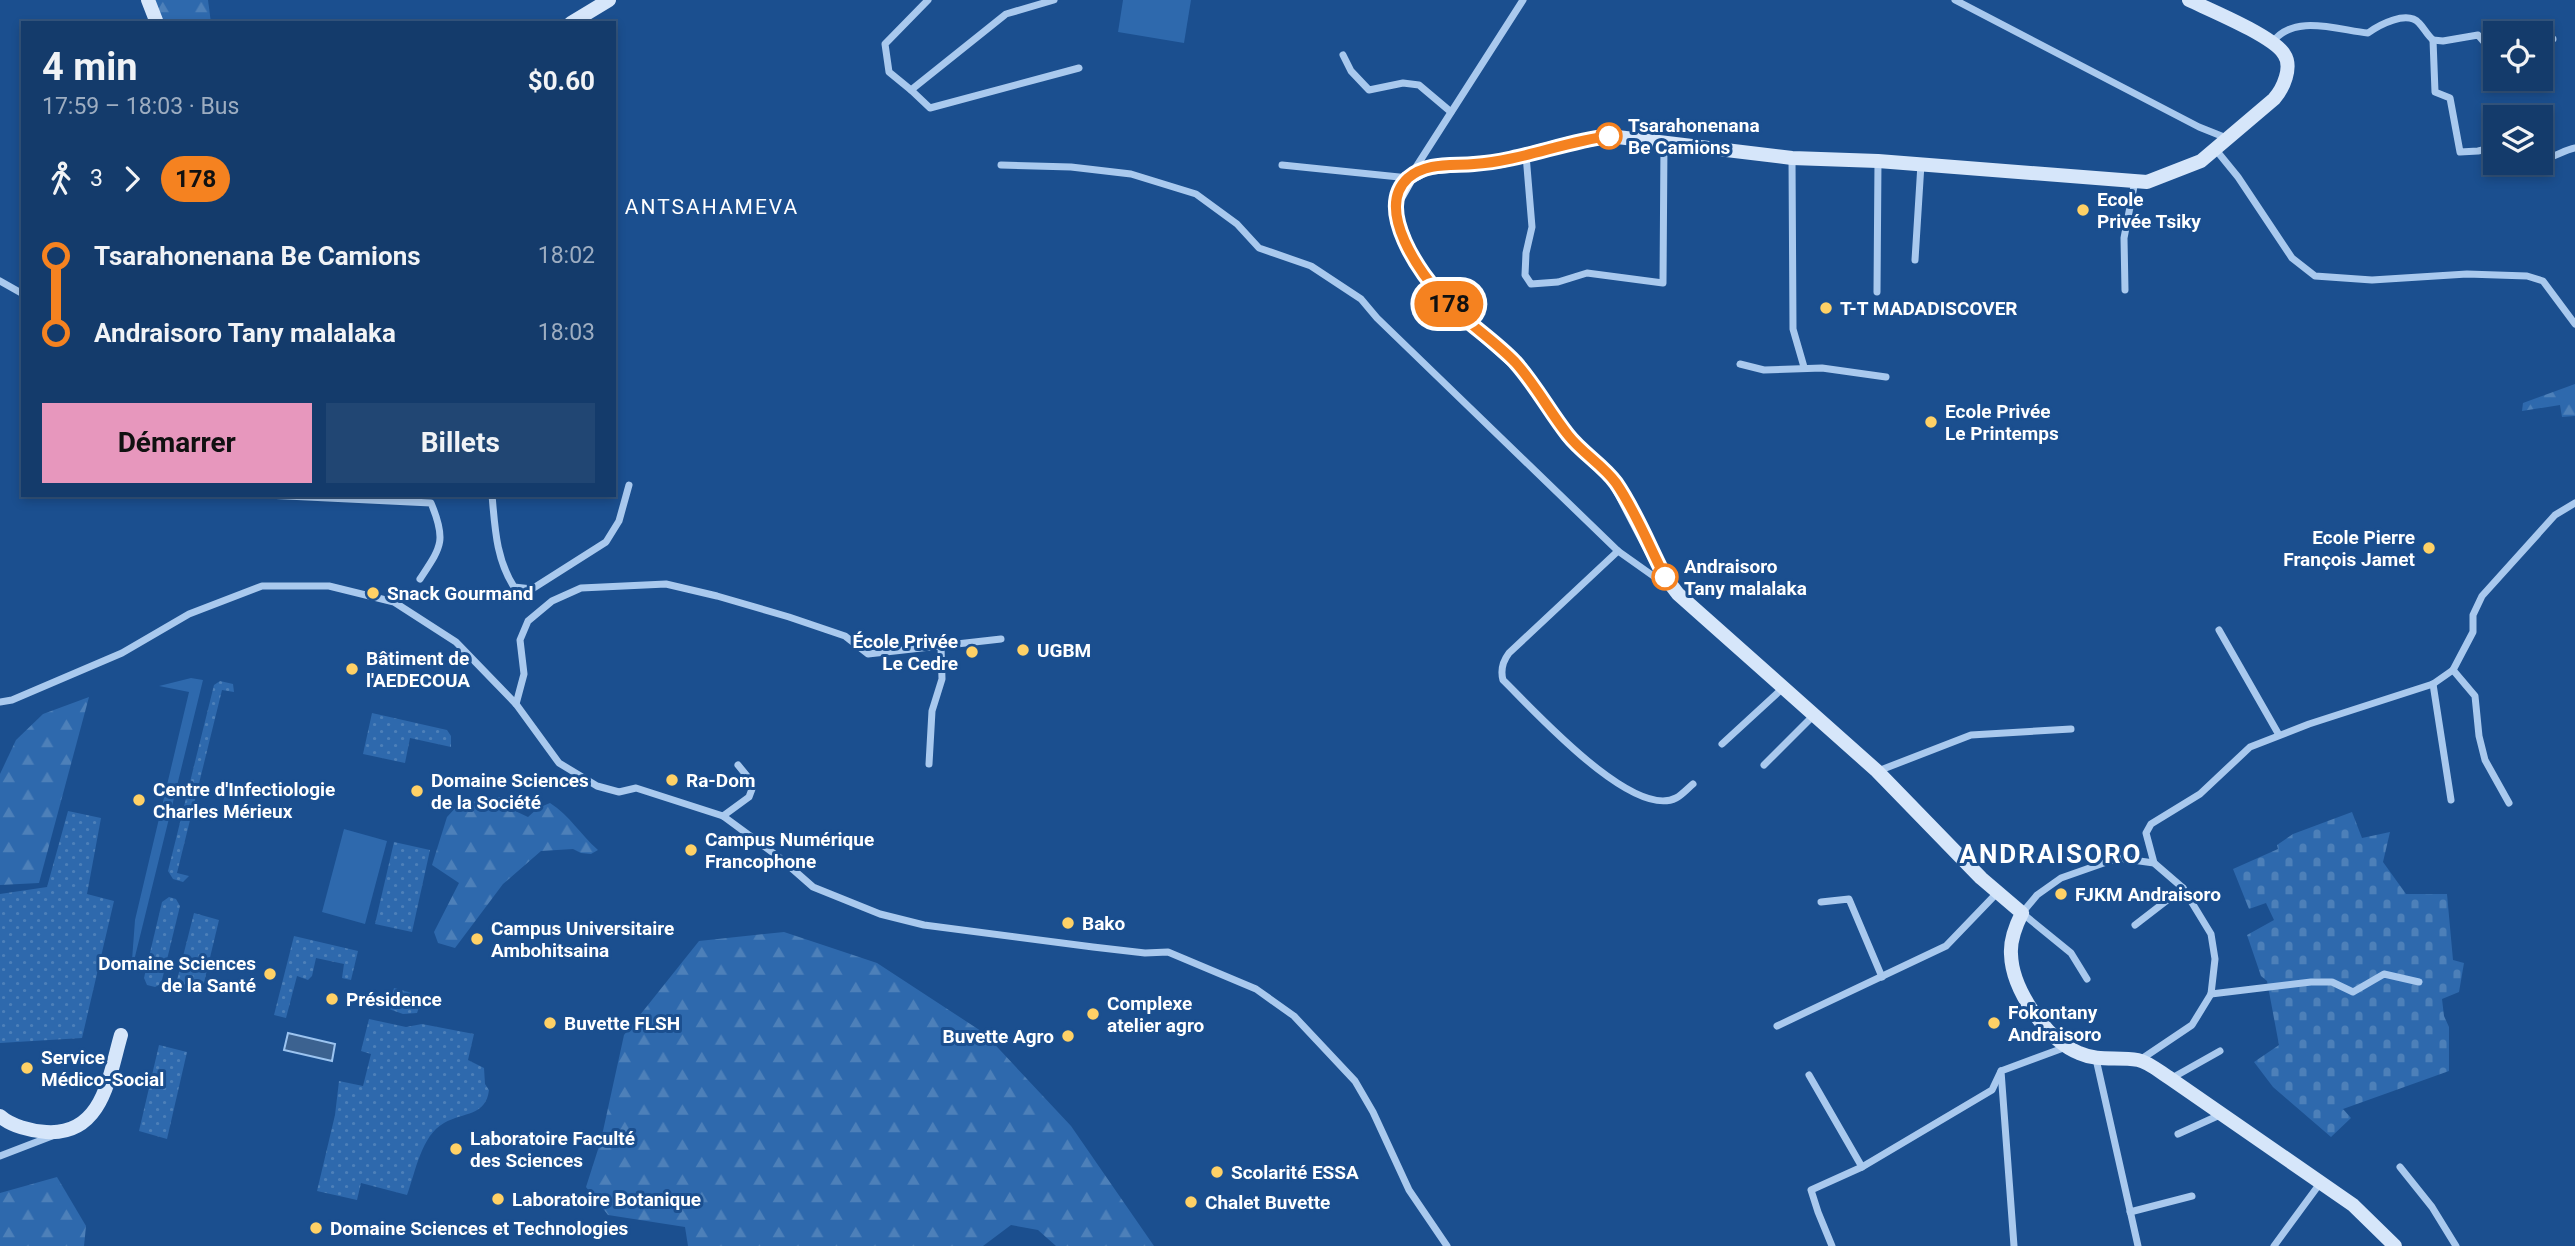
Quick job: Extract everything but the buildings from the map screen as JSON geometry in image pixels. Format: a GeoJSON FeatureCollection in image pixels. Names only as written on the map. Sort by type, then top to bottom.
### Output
{"type":"FeatureCollection","features":[{"type":"Feature","properties":{"kind":"street"},"geometry":{"type":"LineString","coordinates":[[148,0],[156,21]]}},
{"type":"Feature","properties":{"kind":"street"},"geometry":{"type":"LineString","coordinates":[[574,21],[609,0]]}},
{"type":"Feature","properties":{"kind":"street"},"geometry":{"type":"LineString","coordinates":[[928,0],[885,44],[889,72],[930,108],[1079,68]]}},
{"type":"Feature","properties":{"kind":"street"},"geometry":{"type":"LineString","coordinates":[[911,90],[1006,14],[1054,0]]}},
{"type":"Feature","properties":{"kind":"street"},"geometry":{"type":"LineString","coordinates":[[1523,0],[1409,178],[1396,201],[1397,219],[1408,249],[1444,300],[1512,359],[1569,437],[1615,481],[1665,577],[1678,594]]}},
{"type":"Feature","properties":{"kind":"street"},"geometry":{"type":"LineString","coordinates":[[1955,0],[2199,127],[2229,139]]}},
{"type":"Feature","properties":{"kind":"street"},"geometry":{"type":"LineString","coordinates":[[1282,165],[1409,178],[1427,168],[1502,161],[1609,136],[1791,158],[1878,161],[2147,182],[2201,161],[2280,92],[2287,61],[2283,52],[2272,43],[2189,0]]}},
{"type":"Feature","properties":{"kind":"street"},"geometry":{"type":"LineString","coordinates":[[2272,43],[2283,32],[2293,28],[2327,27],[2368,33],[2378,26],[2406,17],[2418,20],[2433,40],[2435,92],[2450,97],[2460,152],[2483,150]]}},
{"type":"Feature","properties":{"kind":"street"},"geometry":{"type":"LineString","coordinates":[[2433,40],[2478,35],[2483,41]]}},
{"type":"Feature","properties":{"kind":"street"},"geometry":{"type":"LineString","coordinates":[[1343,55],[1351,71],[1369,90],[1403,82],[1419,85],[1451,112]]}},
{"type":"Feature","properties":{"kind":"street"},"geometry":{"type":"LineString","coordinates":[[1526,155],[1532,227],[1526,253],[1525,275],[1531,284],[1558,282],[1587,273],[1663,283],[1664,143]]}},
{"type":"Feature","properties":{"kind":"street"},"geometry":{"type":"LineString","coordinates":[[2553,157],[2575,148]]}},
{"type":"Feature","properties":{"kind":"street"},"geometry":{"type":"LineString","coordinates":[[2216,150],[2238,177],[2292,258],[2315,276],[2372,280],[2467,274],[2527,276],[2543,281],[2575,324]]}},
{"type":"Feature","properties":{"kind":"street"},"geometry":{"type":"LineString","coordinates":[[1791,158],[1793,329],[1804,367]]}},
{"type":"Feature","properties":{"kind":"street"},"geometry":{"type":"LineString","coordinates":[[1877,292],[1878,161]]}},
{"type":"Feature","properties":{"kind":"street"},"geometry":{"type":"LineString","coordinates":[[1915,260],[1921,164]]}},
{"type":"Feature","properties":{"kind":"street"},"geometry":{"type":"LineString","coordinates":[[1001,165],[1071,167],[1131,174],[1196,194],[1237,224],[1259,248],[1311,266],[1361,299],[1377,318],[1618,551],[1678,594],[1877,771],[1997,893],[2071,953],[2087,979]]}},
{"type":"Feature","properties":{"kind":"street"},"geometry":{"type":"LineString","coordinates":[[2125,290],[2124,238],[2135,181]]}},
{"type":"Feature","properties":{"kind":"street"},"geometry":{"type":"LineString","coordinates":[[0,281],[21,293]]}},
{"type":"Feature","properties":{"kind":"street"},"geometry":{"type":"LineString","coordinates":[[1740,364],[1764,370],[1793,370],[1804,367],[1886,377]]}},
{"type":"Feature","properties":{"kind":"street"},"geometry":{"type":"LineString","coordinates":[[492,497],[498,552],[505,573],[514,587],[532,589],[606,542],[619,521],[629,485]]}},
{"type":"Feature","properties":{"kind":"street"},"geometry":{"type":"LineString","coordinates":[[307,497],[431,503],[441,526],[439,550],[420,579]]}},
{"type":"Feature","properties":{"kind":"street"},"geometry":{"type":"LineString","coordinates":[[2154,863],[2146,833],[2151,824],[2200,794],[2250,747],[2309,723],[2432,684],[2453,670],[2473,632],[2473,615],[2482,596],[2555,515],[2575,503]]}},
{"type":"Feature","properties":{"kind":"street"},"geometry":{"type":"LineString","coordinates":[[1618,551],[1510,653],[1502,665],[1503,680],[1595,768],[1643,796],[1656,800],[1675,799],[1693,783]]}},
{"type":"Feature","properties":{"kind":"street"},"geometry":{"type":"LineString","coordinates":[[516,704],[524,674],[520,640],[528,621],[552,601],[581,588],[666,584],[718,596],[845,636],[868,654],[1001,639]]}},
{"type":"Feature","properties":{"kind":"street"},"geometry":{"type":"LineString","coordinates":[[0,702],[12,700],[121,653],[189,614],[262,586],[330,586],[394,602],[456,642],[516,704],[559,763],[597,786],[619,792],[636,788],[723,816],[770,850],[813,887],[880,914],[924,925],[1145,953],[1168,952],[1256,989],[1294,1016],[1355,1080],[1409,1190],[1447,1246]]}},
{"type":"Feature","properties":{"kind":"street"},"geometry":{"type":"LineString","coordinates":[[2219,630],[2279,735]]}},
{"type":"Feature","properties":{"kind":"street"},"geometry":{"type":"LineString","coordinates":[[929,764],[932,711],[942,679],[941,647]]}},
{"type":"Feature","properties":{"kind":"street"},"geometry":{"type":"LineString","coordinates":[[2453,670],[2475,696],[2479,736],[2485,760],[2509,803]]}},
{"type":"Feature","properties":{"kind":"street"},"geometry":{"type":"LineString","coordinates":[[2432,684],[2451,800]]}},
{"type":"Feature","properties":{"kind":"street"},"geometry":{"type":"LineString","coordinates":[[1722,744],[1783,687]]}},
{"type":"Feature","properties":{"kind":"street"},"geometry":{"type":"LineString","coordinates":[[1764,765],[1814,715]]}},
{"type":"Feature","properties":{"kind":"street"},"geometry":{"type":"LineString","coordinates":[[1877,771],[1971,735],[2071,729]]}},
{"type":"Feature","properties":{"kind":"street"},"geometry":{"type":"LineString","coordinates":[[723,816],[749,797],[752,789],[747,776],[738,765]]}},
{"type":"Feature","properties":{"kind":"street"},"geometry":{"type":"LineString","coordinates":[[2139,1060],[2192,1025],[2211,994],[2215,959],[2211,934],[2183,888],[2154,863],[2118,858],[2061,878],[2037,895],[2022,913],[2015,927],[2011,954],[2014,972],[2027,1002],[2040,1021],[2066,1047],[2096,1059],[2139,1060],[2171,1079],[2353,1205],[2395,1246]]}},
{"type":"Feature","properties":{"kind":"street"},"geometry":{"type":"LineString","coordinates":[[2135,925],[2183,888]]}},
{"type":"Feature","properties":{"kind":"street"},"geometry":{"type":"LineString","coordinates":[[1777,1026],[1947,946],[1997,893]]}},
{"type":"Feature","properties":{"kind":"street"},"geometry":{"type":"LineString","coordinates":[[1821,902],[1849,899],[1882,977]]}},
{"type":"Feature","properties":{"kind":"street"},"geometry":{"type":"LineString","coordinates":[[2211,994],[2311,982],[2332,982],[2353,992],[2384,974],[2419,982]]}},
{"type":"Feature","properties":{"kind":"street"},"geometry":{"type":"LineString","coordinates":[[0,1156],[78,1125],[96,1110],[106,1094],[121,1035]]}},
{"type":"Feature","properties":{"kind":"street"},"geometry":{"type":"LineString","coordinates":[[1832,1246],[1811,1190],[1862,1167],[1992,1090],[2001,1071],[2066,1047]]}},
{"type":"Feature","properties":{"kind":"street"},"geometry":{"type":"LineString","coordinates":[[2171,1079],[2220,1051]]}},
{"type":"Feature","properties":{"kind":"street"},"geometry":{"type":"LineString","coordinates":[[2096,1059],[2138,1246]]}},
{"type":"Feature","properties":{"kind":"street"},"geometry":{"type":"LineString","coordinates":[[2001,1071],[2014,1246]]}},
{"type":"Feature","properties":{"kind":"street"},"geometry":{"type":"LineString","coordinates":[[1809,1075],[1862,1167]]}},
{"type":"Feature","properties":{"kind":"street"},"geometry":{"type":"LineString","coordinates":[[2178,1134],[2223,1114]]}},
{"type":"Feature","properties":{"kind":"street"},"geometry":{"type":"LineString","coordinates":[[0,1116],[32,1131],[59,1133]]}},
{"type":"Feature","properties":{"kind":"street"},"geometry":{"type":"LineString","coordinates":[[2400,1167],[2432,1208],[2456,1246]]}},
{"type":"Feature","properties":{"kind":"street"},"geometry":{"type":"LineString","coordinates":[[2274,1246],[2321,1182]]}},
{"type":"Feature","properties":{"kind":"street"},"geometry":{"type":"LineString","coordinates":[[2130,1212],[2192,1196]]}},
{"type":"Feature","properties":{"kind":"green space"},"geometry":{"type":"Polygon","coordinates":[[[154,0],[208,0],[211,21],[161,21],[154,0]]]}},
{"type":"Feature","properties":{"kind":"green space"},"geometry":{"type":"Polygon","coordinates":[[[1123,0],[1191,0],[1184,43],[1118,32],[1123,0]]]}},
{"type":"Feature","properties":{"kind":"green space"},"geometry":{"type":"Polygon","coordinates":[[[2575,384],[2575,416],[2562,417],[2560,405],[2522,411],[2523,403],[2575,384]]]}},
{"type":"Feature","properties":{"kind":"green space"},"geometry":{"type":"Polygon","coordinates":[[[191,678],[203,680],[131,973],[135,920],[189,692],[159,686],[191,678]]]}},
{"type":"Feature","properties":{"kind":"green space"},"geometry":{"type":"Polygon","coordinates":[[[220,681],[233,684],[234,692],[222,690],[177,873],[189,876],[183,882],[173,879],[168,871],[214,685],[220,681]]]}},
{"type":"Feature","properties":{"kind":"green space"},"geometry":{"type":"Polygon","coordinates":[[[89,697],[39,883],[0,885],[0,774],[16,740],[43,714],[89,697]]]}},
{"type":"Feature","properties":{"kind":"green space"},"geometry":{"type":"Polygon","coordinates":[[[372,713],[447,730],[451,736],[451,747],[410,738],[405,763],[363,754],[372,713]]]}},
{"type":"Feature","properties":{"kind":"green space"},"geometry":{"type":"Polygon","coordinates":[[[500,797],[511,809],[528,817],[538,808],[550,803],[598,850],[591,854],[573,849],[541,851],[503,884],[455,948],[438,943],[434,932],[459,883],[432,865],[447,817],[459,804],[500,797]]]}},
{"type":"Feature","properties":{"kind":"green space"},"geometry":{"type":"Polygon","coordinates":[[[68,811],[101,818],[87,894],[114,901],[82,1038],[0,1043],[0,894],[47,887],[68,811]]]}},
{"type":"Feature","properties":{"kind":"green space"},"geometry":{"type":"Polygon","coordinates":[[[2352,812],[2362,838],[2390,832],[2383,862],[2406,894],[2447,894],[2453,960],[2464,963],[2459,992],[2442,999],[2444,1016],[2449,1027],[2449,1071],[2343,1109],[2351,1118],[2331,1137],[2273,1087],[2254,1062],[2279,1045],[2267,981],[2261,976],[2247,935],[2274,920],[2266,903],[2249,909],[2233,869],[2278,849],[2277,845],[2293,834],[2352,812]]]}},
{"type":"Feature","properties":{"kind":"green space"},"geometry":{"type":"Polygon","coordinates":[[[344,829],[387,841],[365,924],[322,912],[344,829]]]}},
{"type":"Feature","properties":{"kind":"green space"},"geometry":{"type":"Polygon","coordinates":[[[394,842],[430,850],[412,932],[375,924],[394,842]]]}},
{"type":"Feature","properties":{"kind":"green space"},"geometry":{"type":"Polygon","coordinates":[[[169,897],[176,899],[180,906],[161,984],[155,987],[147,985],[144,978],[162,902],[169,897]]]}},
{"type":"Feature","properties":{"kind":"green space"},"geometry":{"type":"Polygon","coordinates":[[[194,913],[219,920],[201,995],[175,988],[194,913]]]}},
{"type":"Feature","properties":{"kind":"green space"},"geometry":{"type":"Polygon","coordinates":[[[784,932],[877,963],[984,1033],[1071,1126],[1154,1246],[1056,1246],[1038,1230],[1011,1225],[983,1246],[688,1246],[685,1227],[608,1215],[586,1187],[601,1140],[624,1035],[699,941],[784,932]]]}},
{"type":"Feature","properties":{"kind":"green space"},"geometry":{"type":"Polygon","coordinates":[[[294,936],[358,951],[351,980],[342,978],[344,964],[316,958],[312,976],[308,980],[297,976],[286,1018],[274,1015],[294,936]]]}},
{"type":"Feature","properties":{"kind":"green space"},"geometry":{"type":"Polygon","coordinates":[[[394,988],[423,996],[417,1013],[403,1014],[389,1009],[394,988]]]}},
{"type":"Feature","properties":{"kind":"green space"},"geometry":{"type":"Polygon","coordinates":[[[369,1019],[406,1027],[422,1024],[474,1034],[468,1060],[484,1068],[485,1084],[489,1090],[484,1105],[479,1109],[444,1123],[430,1136],[420,1155],[407,1195],[361,1183],[357,1200],[317,1191],[335,1115],[339,1081],[363,1086],[371,1054],[361,1051],[369,1019]]]}},
{"type":"Feature","properties":{"kind":"green space"},"geometry":{"type":"Polygon","coordinates":[[[159,1045],[187,1052],[167,1139],[139,1131],[159,1045]]]}},
{"type":"Feature","properties":{"kind":"green space"},"geometry":{"type":"Polygon","coordinates":[[[57,1177],[86,1226],[84,1246],[0,1246],[0,1193],[57,1177]]]}},
{"type":"Feature","properties":{"kind":"shaded area"},"geometry":{"type":"Polygon","coordinates":[[[288,1033],[335,1044],[332,1061],[284,1050],[288,1033]]]}},
{"type":"Feature","properties":{"kind":"bus line","name":"178"},"geometry":{"type":"LineString","coordinates":[[1609,136],[1502,161],[1427,168],[1409,178],[1399,192],[1396,201],[1397,219],[1408,249],[1433,287],[1444,300],[1521,368],[1569,437],[1615,481],[1665,577]]}},
{"type":"Feature","properties":{"kind":"place","name":"Tsarahonenana Be Camions"},"geometry":{"type":"Point","coordinates":[1609,136]}},
{"type":"Feature","properties":{"kind":"place","name":"Ecole Privée Tsiky"},"geometry":{"type":"Point","coordinates":[2083,210]}},
{"type":"Feature","properties":{"kind":"place","name":"T-T MADADISCOVER"},"geometry":{"type":"Point","coordinates":[1826,308]}},
{"type":"Feature","properties":{"kind":"place","name":"Ecole Privée Le Printemps"},"geometry":{"type":"Point","coordinates":[1931,422]}},
{"type":"Feature","properties":{"kind":"place","name":"Ecole Pierre François Jamet"},"geometry":{"type":"Point","coordinates":[2429,548]}},
{"type":"Feature","properties":{"kind":"place","name":"Andraisoro Tany malalaka"},"geometry":{"type":"Point","coordinates":[1665,577]}},
{"type":"Feature","properties":{"kind":"place","name":"Snack Gourmand"},"geometry":{"type":"Point","coordinates":[373,593]}},
{"type":"Feature","properties":{"kind":"place","name":"UGBM"},"geometry":{"type":"Point","coordinates":[1023,650]}},
{"type":"Feature","properties":{"kind":"place","name":"École Privée Le Cedre"},"geometry":{"type":"Point","coordinates":[972,652]}},
{"type":"Feature","properties":{"kind":"place","name":"Bâtiment de l'AEDECOUA"},"geometry":{"type":"Point","coordinates":[352,669]}},
{"type":"Feature","properties":{"kind":"place","name":"Ra-Dom"},"geometry":{"type":"Point","coordinates":[672,780]}},
{"type":"Feature","properties":{"kind":"place","name":"Domaine Sciences de la Société"},"geometry":{"type":"Point","coordinates":[417,791]}},
{"type":"Feature","properties":{"kind":"place","name":"Centre d'Infectiologie Charles Mérieux"},"geometry":{"type":"Point","coordinates":[139,800]}},
{"type":"Feature","properties":{"kind":"place","name":"Campus Numérique Francophone"},"geometry":{"type":"Point","coordinates":[691,850]}},
{"type":"Feature","properties":{"kind":"place","name":"FJKM Andraisoro"},"geometry":{"type":"Point","coordinates":[2061,894]}},
{"type":"Feature","properties":{"kind":"place","name":"Bako"},"geometry":{"type":"Point","coordinates":[1068,923]}},
{"type":"Feature","properties":{"kind":"place","name":"Campus Universitaire Ambohitsaina"},"geometry":{"type":"Point","coordinates":[477,939]}},
{"type":"Feature","properties":{"kind":"place","name":"Domaine Sciences de la Santé"},"geometry":{"type":"Point","coordinates":[270,974]}},
{"type":"Feature","properties":{"kind":"place","name":"Présidence"},"geometry":{"type":"Point","coordinates":[332,999]}},
{"type":"Feature","properties":{"kind":"place","name":"Complexe atelier agro"},"geometry":{"type":"Point","coordinates":[1093,1014]}},
{"type":"Feature","properties":{"kind":"place","name":"Buvette FLSH"},"geometry":{"type":"Point","coordinates":[550,1023]}},
{"type":"Feature","properties":{"kind":"place","name":"Fokontany Andraisoro"},"geometry":{"type":"Point","coordinates":[1994,1023]}},
{"type":"Feature","properties":{"kind":"place","name":"Buvette Agro"},"geometry":{"type":"Point","coordinates":[1068,1036]}},
{"type":"Feature","properties":{"kind":"place","name":"Service Médico-Social"},"geometry":{"type":"Point","coordinates":[27,1068]}},
{"type":"Feature","properties":{"kind":"place","name":"Laboratoire Faculté des Sciences"},"geometry":{"type":"Point","coordinates":[456,1149]}},
{"type":"Feature","properties":{"kind":"place","name":"Scolarité ESSA"},"geometry":{"type":"Point","coordinates":[1217,1172]}},
{"type":"Feature","properties":{"kind":"place","name":"Laboratoire Botanique"},"geometry":{"type":"Point","coordinates":[498,1199]}},
{"type":"Feature","properties":{"kind":"place","name":"Chalet Buvette"},"geometry":{"type":"Point","coordinates":[1191,1202]}},
{"type":"Feature","properties":{"kind":"place","name":"Domaine Sciences et Technologies"},"geometry":{"type":"Point","coordinates":[316,1228]}},
{"type":"Feature","properties":{"kind":"district","name":"ANTSAHAMEVA"},"geometry":{"type":"Point","coordinates":[712,207]}},
{"type":"Feature","properties":{"kind":"district","name":"ANDRAISORO"},"geometry":{"type":"Point","coordinates":[2051,854]}}]}
